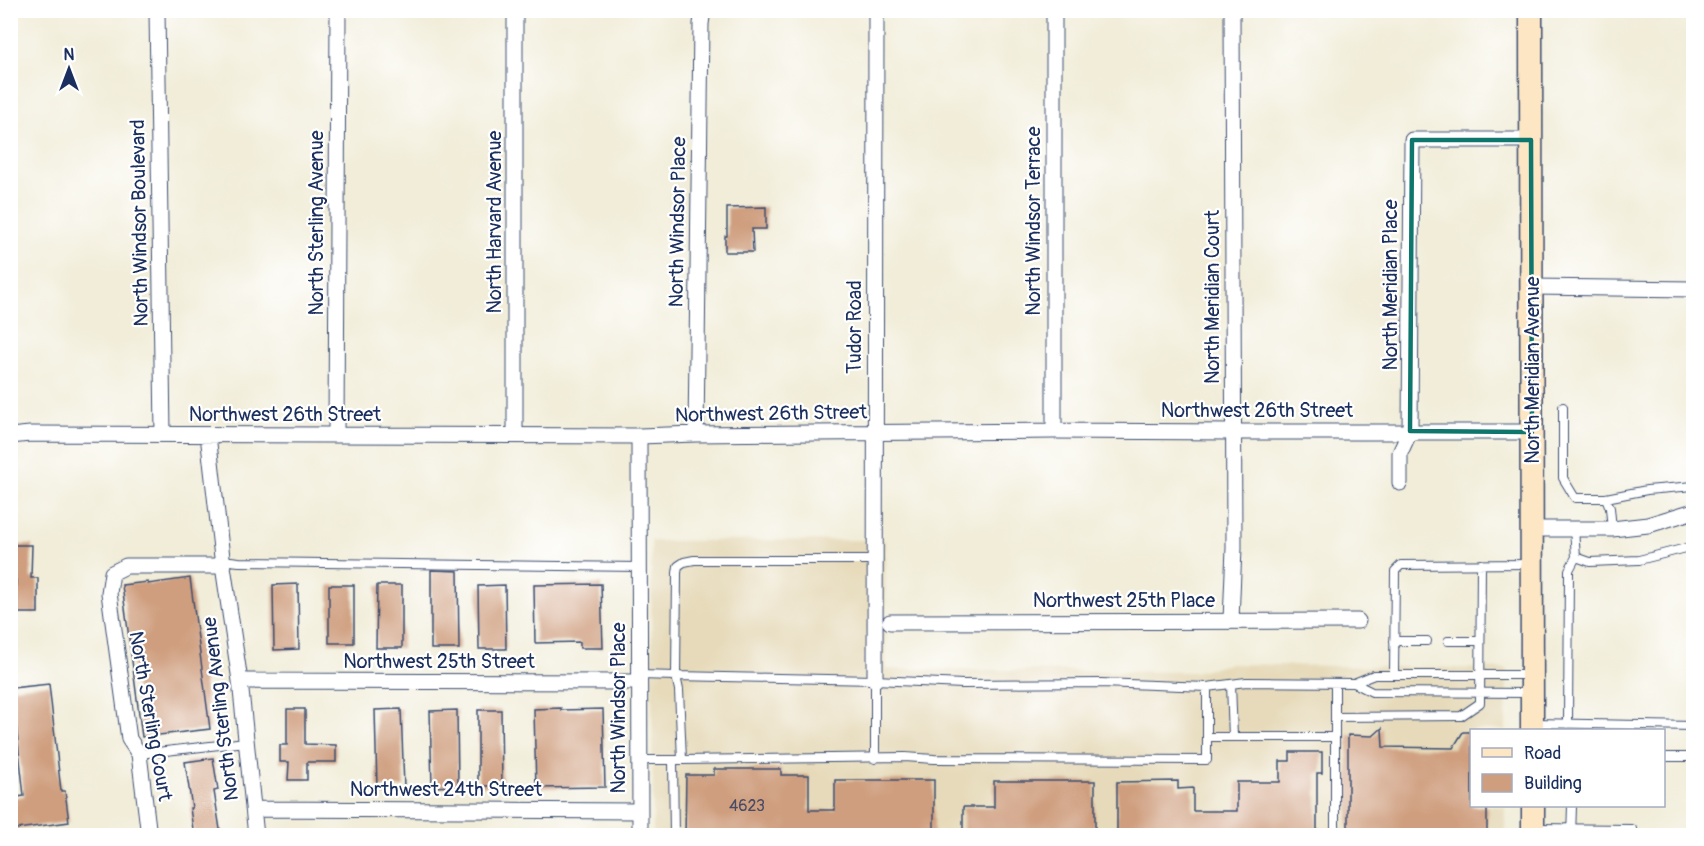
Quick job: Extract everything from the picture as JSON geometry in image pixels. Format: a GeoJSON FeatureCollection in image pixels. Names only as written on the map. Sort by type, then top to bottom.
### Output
{"type":"FeatureCollection","features":[{"type":"Feature","properties":{"kind":"main road","name":"North Meridian Avenue"},"geometry":{"type":"LineString","coordinates":[[1531,10],[1532,727]]}},
{"type":"Feature","properties":{"kind":"main road"},"geometry":{"type":"LineString","coordinates":[[1533,807],[1533,832]]}},
{"type":"Feature","properties":{"kind":"street","name":"North Windsor Boulevard"},"geometry":{"type":"LineString","coordinates":[[157,10],[164,434]]}},
{"type":"Feature","properties":{"kind":"street","name":"North Sterling Avenue"},"geometry":{"type":"LineString","coordinates":[[336,435],[338,10]]}},
{"type":"Feature","properties":{"kind":"street","name":"North Harvard Avenue"},"geometry":{"type":"LineString","coordinates":[[515,10],[515,434]]}},
{"type":"Feature","properties":{"kind":"street","name":"North Windsor Place"},"geometry":{"type":"LineString","coordinates":[[696,434],[703,10]]}},
{"type":"Feature","properties":{"kind":"street","name":"Tudor Road"},"geometry":{"type":"LineString","coordinates":[[875,680],[876,10]]}},
{"type":"Feature","properties":{"kind":"street","name":"North Windsor Terrace"},"geometry":{"type":"LineString","coordinates":[[1054,10],[1054,431]]}},
{"type":"Feature","properties":{"kind":"street","name":"North Meridian Court"},"geometry":{"type":"LineString","coordinates":[[1231,620],[1234,548],[1232,10]]}},
{"type":"Feature","properties":{"kind":"street","name":"North Meridian Place"},"geometry":{"type":"LineString","coordinates":[[1400,483],[1400,453],[1410,431],[1412,141],[1531,140]]}},
{"type":"Feature","properties":{"kind":"street"},"geometry":{"type":"LineString","coordinates":[[1531,287],[1694,290]]}},
{"type":"Feature","properties":{"kind":"street","name":"Northwest 26th Street"},"geometry":{"type":"LineString","coordinates":[[10,436],[30,434],[639,436],[1054,431],[1532,432]]}},
{"type":"Feature","properties":{"kind":"street","name":"North Sterling Avenue"},"geometry":{"type":"LineString","coordinates":[[208,435],[240,681],[256,836]]}},
{"type":"Feature","properties":{"kind":"street","name":"North Windsor Place"},"geometry":{"type":"LineString","coordinates":[[639,436],[640,836]]}},
{"type":"Feature","properties":{"kind":"street"},"geometry":{"type":"LineString","coordinates":[[1532,529],[1612,529],[1648,525],[1694,511]]}},
{"type":"Feature","properties":{"kind":"street","name":"North Sterling Court"},"geometry":{"type":"LineString","coordinates":[[149,836],[139,754],[129,738],[109,592],[111,573],[126,566],[223,563]]}},
{"type":"Feature","properties":{"kind":"street","name":"Northwest 25th Place"},"geometry":{"type":"LineString","coordinates":[[890,621],[1359,621]]}},
{"type":"Feature","properties":{"kind":"street","name":"Northwest 25th Street"},"geometry":{"type":"LineString","coordinates":[[240,681],[639,679]]}},
{"type":"Feature","properties":{"kind":"street","name":"Northwest 24th Street"},"geometry":{"type":"LineString","coordinates":[[253,809],[640,811]]}},
{"type":"Feature","properties":{"kind":"lane"},"geometry":{"type":"LineString","coordinates":[[1563,407],[1563,478],[1575,498],[1606,498],[1647,490],[1694,486]]}},
{"type":"Feature","properties":{"kind":"lane"},"geometry":{"type":"LineString","coordinates":[[1606,498],[1610,508],[1612,529]]}},
{"type":"Feature","properties":{"kind":"lane"},"geometry":{"type":"LineString","coordinates":[[1568,724],[1569,570],[1576,557],[1574,530]]}},
{"type":"Feature","properties":{"kind":"lane"},"geometry":{"type":"LineString","coordinates":[[1576,557],[1590,562],[1639,560],[1694,546]]}},
{"type":"Feature","properties":{"kind":"lane"},"geometry":{"type":"LineString","coordinates":[[674,836],[678,760],[679,690],[676,676],[678,566],[694,560],[874,554]]}},
{"type":"Feature","properties":{"kind":"lane"},"geometry":{"type":"LineString","coordinates":[[223,563],[639,567]]}},
{"type":"Feature","properties":{"kind":"lane"},"geometry":{"type":"LineString","coordinates":[[1335,717],[1461,716],[1480,704],[1481,564]]}},
{"type":"Feature","properties":{"kind":"lane"},"geometry":{"type":"LineString","coordinates":[[1394,675],[1395,571],[1397,567],[1401,565],[1532,564]]}},
{"type":"Feature","properties":{"kind":"lane"},"geometry":{"type":"LineString","coordinates":[[1394,641],[1427,641]]}},
{"type":"Feature","properties":{"kind":"lane"},"geometry":{"type":"LineString","coordinates":[[1448,641],[1480,641]]}},
{"type":"Feature","properties":{"kind":"lane"},"geometry":{"type":"LineString","coordinates":[[639,679],[676,676],[963,684],[1101,683],[1207,687],[1246,682],[1354,683],[1374,675],[1480,675],[1532,684]]}},
{"type":"Feature","properties":{"kind":"lane"},"geometry":{"type":"LineString","coordinates":[[874,759],[875,680]]}},
{"type":"Feature","properties":{"kind":"lane"},"geometry":{"type":"LineString","coordinates":[[1335,683],[1335,836]]}},
{"type":"Feature","properties":{"kind":"lane"},"geometry":{"type":"LineString","coordinates":[[1354,683],[1372,692],[1480,692],[1532,684]]}},
{"type":"Feature","properties":{"kind":"lane"},"geometry":{"type":"LineString","coordinates":[[1231,684],[1233,737]]}},
{"type":"Feature","properties":{"kind":"lane"},"geometry":{"type":"LineString","coordinates":[[639,760],[905,757],[1207,760],[1207,687]]}},
{"type":"Feature","properties":{"kind":"lane"},"geometry":{"type":"LineString","coordinates":[[1532,727],[1568,724],[1694,726]]}},
{"type":"Feature","properties":{"kind":"lane"},"geometry":{"type":"LineString","coordinates":[[1207,737],[1335,737]]}},
{"type":"Feature","properties":{"kind":"lane"},"geometry":{"type":"LineString","coordinates":[[139,754],[246,742]]}},
{"type":"Feature","properties":{"kind":"lane"},"geometry":{"type":"LineString","coordinates":[[1665,757],[1694,757]]}},
{"type":"Feature","properties":{"kind":"lane"},"geometry":{"type":"LineString","coordinates":[[1571,832],[1572,807]]}},
{"type":"Feature","properties":{"kind":"lane"},"geometry":{"type":"LineString","coordinates":[[1533,832],[1632,830],[1632,836]]}},
{"type":"Feature","properties":{"kind":"highlighted area"},"geometry":{"type":"Polygon","coordinates":[[[1412,140],[1531,140],[1532,432],[1410,431],[1412,140]]]}},
{"type":"Feature","properties":{"kind":"shaded area"},"geometry":{"type":"Polygon","coordinates":[[[885,540],[886,669],[1194,672],[1229,664],[1507,669],[1506,729],[1470,729],[1470,807],[1505,807],[1505,835],[653,835],[651,541],[885,540]]]}},
{"type":"Feature","properties":{"kind":"building"},"geometry":{"type":"Polygon","coordinates":[[[766,207],[766,229],[752,229],[753,252],[725,252],[727,208],[766,207]]]}},
{"type":"Feature","properties":{"kind":"building"},"geometry":{"type":"Polygon","coordinates":[[[14,545],[32,545],[31,578],[38,578],[38,613],[16,613],[14,545]]]}},
{"type":"Feature","properties":{"kind":"building"},"geometry":{"type":"Polygon","coordinates":[[[431,570],[458,571],[459,649],[431,649],[431,570]]]}},
{"type":"Feature","properties":{"kind":"building"},"geometry":{"type":"Polygon","coordinates":[[[190,578],[210,729],[142,737],[122,585],[190,578]]]}},
{"type":"Feature","properties":{"kind":"building"},"geometry":{"type":"Polygon","coordinates":[[[298,584],[299,649],[274,650],[273,585],[298,584]]]}},
{"type":"Feature","properties":{"kind":"building"},"geometry":{"type":"Polygon","coordinates":[[[601,584],[603,648],[580,648],[580,642],[535,643],[534,585],[601,584]]]}},
{"type":"Feature","properties":{"kind":"building"},"geometry":{"type":"Polygon","coordinates":[[[329,585],[354,585],[354,643],[329,643],[329,585]]]}},
{"type":"Feature","properties":{"kind":"building"},"geometry":{"type":"Polygon","coordinates":[[[377,585],[402,585],[402,648],[376,648],[377,585]]]}},
{"type":"Feature","properties":{"kind":"building"},"geometry":{"type":"Polygon","coordinates":[[[505,585],[506,649],[479,649],[478,586],[505,585]]]}},
{"type":"Feature","properties":{"kind":"building"},"geometry":{"type":"Polygon","coordinates":[[[49,684],[61,791],[65,791],[69,822],[10,830],[10,798],[24,796],[12,688],[49,684]]]}},
{"type":"Feature","properties":{"kind":"building"},"geometry":{"type":"Polygon","coordinates":[[[561,708],[561,710],[603,709],[605,787],[536,788],[534,709],[561,708]]]}},
{"type":"Feature","properties":{"kind":"building"},"geometry":{"type":"Polygon","coordinates":[[[287,709],[305,709],[305,744],[336,745],[336,762],[307,762],[307,780],[288,780],[289,762],[280,762],[280,745],[287,745],[287,709]]]}},
{"type":"Feature","properties":{"kind":"building"},"geometry":{"type":"Polygon","coordinates":[[[401,709],[404,787],[377,788],[375,710],[401,709]]]}},
{"type":"Feature","properties":{"kind":"building"},"geometry":{"type":"Polygon","coordinates":[[[457,710],[458,786],[432,787],[430,711],[457,710]]]}},
{"type":"Feature","properties":{"kind":"building"},"geometry":{"type":"Polygon","coordinates":[[[478,710],[501,710],[502,786],[478,786],[478,710]]]}},
{"type":"Feature","properties":{"kind":"building"},"geometry":{"type":"Polygon","coordinates":[[[1382,728],[1383,747],[1453,748],[1463,732],[1470,732],[1470,807],[1487,807],[1487,836],[1348,836],[1348,735],[1373,736],[1382,728]]]}},
{"type":"Feature","properties":{"kind":"building"},"geometry":{"type":"Polygon","coordinates":[[[1290,752],[1322,752],[1322,773],[1317,773],[1317,836],[1117,836],[1117,782],[1178,781],[1178,789],[1193,788],[1193,811],[1237,811],[1237,782],[1280,782],[1280,761],[1290,761],[1290,752]]]}},
{"type":"Feature","properties":{"kind":"building"},"geometry":{"type":"Polygon","coordinates":[[[213,758],[218,790],[214,791],[221,836],[194,836],[185,762],[213,758]]]}},
{"type":"Feature","properties":{"kind":"building"},"geometry":{"type":"Polygon","coordinates":[[[714,769],[781,769],[781,775],[809,775],[809,810],[835,810],[835,780],[934,780],[934,836],[685,836],[686,775],[714,775],[714,769]]]}},
{"type":"Feature","properties":{"kind":"building"},"geometry":{"type":"Polygon","coordinates":[[[994,781],[1095,781],[1095,836],[963,836],[963,807],[994,807],[994,781]]]}}]}
